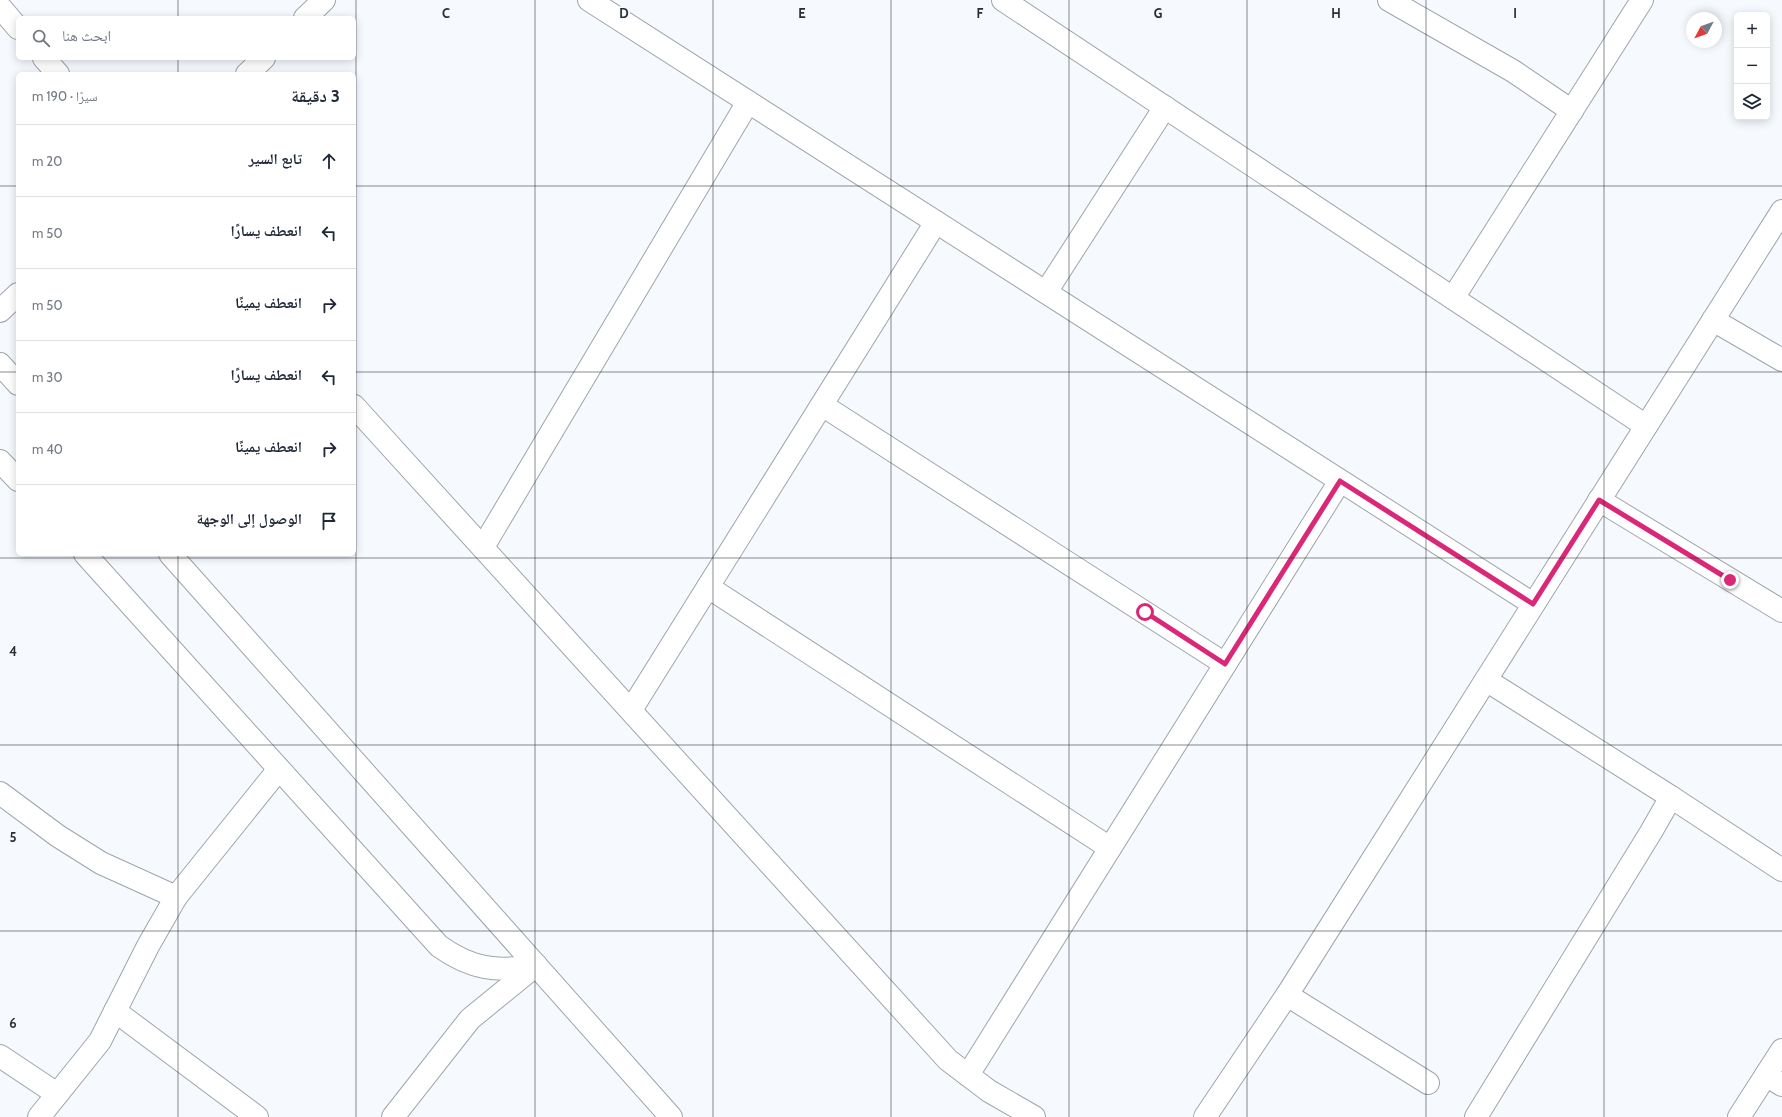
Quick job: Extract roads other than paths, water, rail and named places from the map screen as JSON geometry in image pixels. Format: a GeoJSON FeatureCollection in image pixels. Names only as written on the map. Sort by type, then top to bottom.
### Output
{"type":"FeatureCollection","features":[{"type":"Feature","properties":{"kind":"street"},"geometry":{"type":"LineString","coordinates":[[7,0],[0,7],[16,26]]}},
{"type":"Feature","properties":{"kind":"street"},"geometry":{"type":"LineString","coordinates":[[307,16],[324,0]]}},
{"type":"Feature","properties":{"kind":"street"},"geometry":{"type":"LineString","coordinates":[[589,0],[1533,604]]}},
{"type":"Feature","properties":{"kind":"street"},"geometry":{"type":"LineString","coordinates":[[1002,0],[1646,426]]}},
{"type":"Feature","properties":{"kind":"street"},"geometry":{"type":"LineString","coordinates":[[1389,0],[1513,71],[1572,111]]}},
{"type":"Feature","properties":{"kind":"street"},"geometry":{"type":"LineString","coordinates":[[1453,298],[1642,0]]}},
{"type":"Feature","properties":{"kind":"street"},"geometry":{"type":"LineString","coordinates":[[46,60],[56,72]]}},
{"type":"Feature","properties":{"kind":"street"},"geometry":{"type":"LineString","coordinates":[[249,72],[262,60]]}},
{"type":"Feature","properties":{"kind":"street"},"geometry":{"type":"LineString","coordinates":[[483,547],[748,102]]}},
{"type":"Feature","properties":{"kind":"street"},"geometry":{"type":"LineString","coordinates":[[1046,292],[1164,107]]}},
{"type":"Feature","properties":{"kind":"street"},"geometry":{"type":"LineString","coordinates":[[1205,1117],[1287,995],[1782,211]]}},
{"type":"Feature","properties":{"kind":"street"},"geometry":{"type":"LineString","coordinates":[[631,710],[936,222]]}},
{"type":"Feature","properties":{"kind":"street"},"geometry":{"type":"LineString","coordinates":[[0,312],[16,296]]}},
{"type":"Feature","properties":{"kind":"street"},"geometry":{"type":"LineString","coordinates":[[1713,320],[1782,360]]}},
{"type":"Feature","properties":{"kind":"street"},"geometry":{"type":"LineString","coordinates":[[0,364],[16,382]]}},
{"type":"Feature","properties":{"kind":"street"},"geometry":{"type":"LineString","coordinates":[[822,405],[1225,664]]}},
{"type":"Feature","properties":{"kind":"street"},"geometry":{"type":"LineString","coordinates":[[356,408],[948,1060],[989,1091],[1034,1117]]}},
{"type":"Feature","properties":{"kind":"street"},"geometry":{"type":"LineString","coordinates":[[0,461],[16,478]]}},
{"type":"Feature","properties":{"kind":"street"},"geometry":{"type":"LineString","coordinates":[[968,1075],[1340,481]]}},
{"type":"Feature","properties":{"kind":"street"},"geometry":{"type":"LineString","coordinates":[[1599,500],[1782,611]]}},
{"type":"Feature","properties":{"kind":"street"},"geometry":{"type":"LineString","coordinates":[[87,556],[439,946],[452,956],[481,967],[512,969],[536,965]]}},
{"type":"Feature","properties":{"kind":"street"},"geometry":{"type":"LineString","coordinates":[[172,556],[671,1117]]}},
{"type":"Feature","properties":{"kind":"street"},"geometry":{"type":"LineString","coordinates":[[708,587],[1110,848]]}},
{"type":"Feature","properties":{"kind":"street"},"geometry":{"type":"LineString","coordinates":[[1486,680],[1671,796],[1782,870]]}},
{"type":"Feature","properties":{"kind":"street"},"geometry":{"type":"LineString","coordinates":[[39,1117],[100,1041],[148,946],[176,897],[279,769]]}},
{"type":"Feature","properties":{"kind":"street"},"geometry":{"type":"LineString","coordinates":[[0,793],[58,836],[101,863],[176,897]]}},
{"type":"Feature","properties":{"kind":"street"},"geometry":{"type":"LineString","coordinates":[[1476,1117],[1651,832],[1671,796]]}},
{"type":"Feature","properties":{"kind":"street"},"geometry":{"type":"LineString","coordinates":[[393,1117],[470,1019],[536,965]]}},
{"type":"Feature","properties":{"kind":"street"},"geometry":{"type":"LineString","coordinates":[[1287,995],[1428,1083]]}},
{"type":"Feature","properties":{"kind":"street"},"geometry":{"type":"LineString","coordinates":[[115,1011],[256,1117]]}},
{"type":"Feature","properties":{"kind":"street"},"geometry":{"type":"LineString","coordinates":[[1739,1117],[1774,1080],[1782,1050]]}},
{"type":"Feature","properties":{"kind":"street"},"geometry":{"type":"LineString","coordinates":[[0,1056],[57,1094]]}}]}
